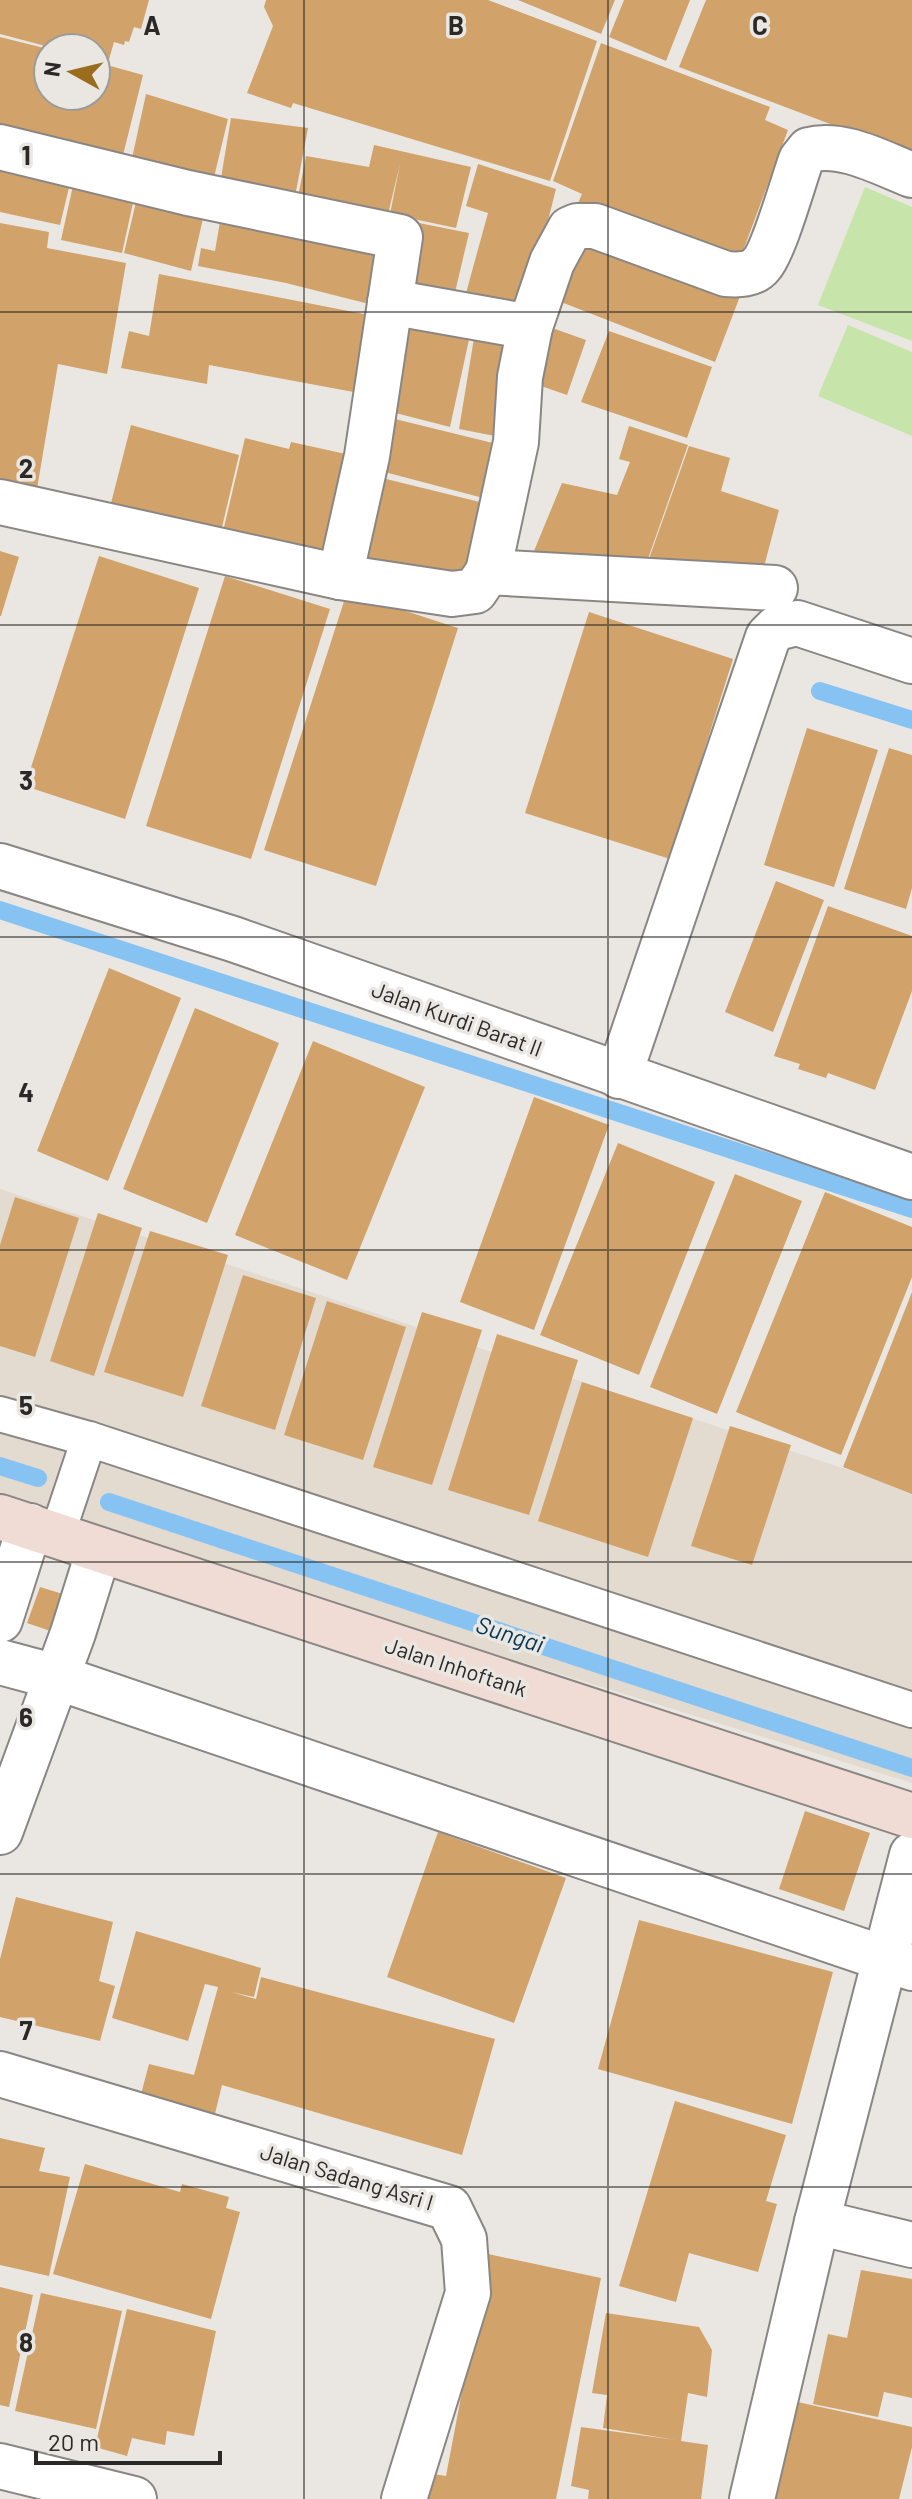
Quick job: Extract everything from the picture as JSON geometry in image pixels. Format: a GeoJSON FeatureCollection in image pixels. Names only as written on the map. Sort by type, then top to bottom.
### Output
{"type":"FeatureCollection","features":[{"type":"Feature","properties":{"kind":"main road","name":"Jalan Inhoftank"},"geometry":{"type":"LineString","coordinates":[[29,1526],[912,1816]]}},
{"type":"Feature","properties":{"kind":"street"},"geometry":{"type":"LineString","coordinates":[[0,147],[188,193],[400,237],[367,456],[340,577]]}},
{"type":"Feature","properties":{"kind":"street"},"geometry":{"type":"LineString","coordinates":[[0,502],[340,577],[452,594],[475,591],[488,572],[516,442],[520,377],[530,327],[552,262],[570,229],[595,226],[726,274],[744,274],[762,265],[770,251],[801,160],[809,150],[826,147],[839,149],[912,175]]}},
{"type":"Feature","properties":{"kind":"street"},"geometry":{"type":"LineString","coordinates":[[390,302],[530,327]]}},
{"type":"Feature","properties":{"kind":"street"},"geometry":{"type":"LineString","coordinates":[[488,572],[775,588]]}},
{"type":"Feature","properties":{"kind":"street"},"geometry":{"type":"LineString","coordinates":[[619,1076],[768,637],[777,628],[797,623],[912,661]]}},
{"type":"Feature","properties":{"kind":"street","name":"Jalan Kurdi Barat II"},"geometry":{"type":"LineString","coordinates":[[0,866],[233,939],[912,1177]]}},
{"type":"Feature","properties":{"kind":"street"},"geometry":{"type":"LineString","coordinates":[[0,1620],[29,1526]]}},
{"type":"Feature","properties":{"kind":"street"},"geometry":{"type":"LineString","coordinates":[[0,1832],[99,1550]]}},
{"type":"Feature","properties":{"kind":"street"},"geometry":{"type":"LineString","coordinates":[[0,1662],[56,1677],[899,1963]]}},
{"type":"Feature","properties":{"kind":"street"},"geometry":{"type":"LineString","coordinates":[[752,2499],[817,2222],[899,1963],[912,1855]]}},
{"type":"Feature","properties":{"kind":"street","name":"Jalan Sadang Asri I"},"geometry":{"type":"LineString","coordinates":[[0,2074],[449,2208],[464,2239],[468,2293],[404,2499]]}},
{"type":"Feature","properties":{"kind":"street"},"geometry":{"type":"LineString","coordinates":[[817,2222],[912,2245]]}},
{"type":"Feature","properties":{"kind":"street"},"geometry":{"type":"LineString","coordinates":[[0,2466],[134,2499]]}},
{"type":"Feature","properties":{"kind":"lane"},"geometry":{"type":"LineString","coordinates":[[0,1414],[89,1439],[912,1710]]}},
{"type":"Feature","properties":{"kind":"lane"},"geometry":{"type":"LineString","coordinates":[[29,1526],[89,1439]]}},
{"type":"Feature","properties":{"kind":"shaded area"},"geometry":{"type":"Polygon","coordinates":[[[0,1189],[912,1491],[912,1783],[0,1501],[0,1189]]]}},
{"type":"Feature","properties":{"kind":"green space"},"geometry":{"type":"Polygon","coordinates":[[[865,187],[912,207],[912,341],[818,305],[865,187]]]}},
{"type":"Feature","properties":{"kind":"green space"},"geometry":{"type":"Polygon","coordinates":[[[848,325],[912,352],[912,436],[818,396],[848,325]]]}},
{"type":"Feature","properties":{"kind":"building"},"geometry":{"type":"Polygon","coordinates":[[[0,0],[149,0],[141,29],[134,27],[129,42],[125,41],[124,45],[114,42],[112,49],[112,32],[32,32],[32,42],[0,34],[0,0]]]}},
{"type":"Feature","properties":{"kind":"building"},"geometry":{"type":"Polygon","coordinates":[[[266,0],[488,0],[597,41],[550,181],[293,103],[291,108],[247,93],[273,26],[264,7],[266,0]]]}},
{"type":"Feature","properties":{"kind":"building"},"geometry":{"type":"Polygon","coordinates":[[[518,0],[615,0],[601,34],[518,0]]]}},
{"type":"Feature","properties":{"kind":"building"},"geometry":{"type":"Polygon","coordinates":[[[624,0],[690,0],[666,61],[609,37],[624,0]]]}},
{"type":"Feature","properties":{"kind":"building"},"geometry":{"type":"Polygon","coordinates":[[[706,0],[912,0],[912,155],[679,67],[706,0]]]}},
{"type":"Feature","properties":{"kind":"building"},"geometry":{"type":"Polygon","coordinates":[[[0,37],[32,45],[32,112],[112,112],[112,66],[143,75],[119,171],[0,143],[0,37]]]}},
{"type":"Feature","properties":{"kind":"building"},"geometry":{"type":"Polygon","coordinates":[[[601,43],[770,107],[765,120],[788,130],[737,267],[574,212],[582,194],[553,181],[601,43]]]}},
{"type":"Feature","properties":{"kind":"building"},"geometry":{"type":"Polygon","coordinates":[[[146,94],[228,119],[210,194],[129,172],[146,94]]]}},
{"type":"Feature","properties":{"kind":"building"},"geometry":{"type":"Polygon","coordinates":[[[231,118],[308,128],[294,202],[219,190],[231,118]]]}},
{"type":"Feature","properties":{"kind":"building"},"geometry":{"type":"Polygon","coordinates":[[[374,145],[471,167],[456,228],[390,214],[400,164],[384,231],[297,202],[306,156],[369,167],[374,145]]]}},
{"type":"Feature","properties":{"kind":"building"},"geometry":{"type":"Polygon","coordinates":[[[0,155],[73,171],[60,225],[0,212],[0,155]]]}},
{"type":"Feature","properties":{"kind":"building"},"geometry":{"type":"Polygon","coordinates":[[[478,164],[556,189],[523,319],[463,304],[488,213],[466,206],[478,164]]]}},
{"type":"Feature","properties":{"kind":"building"},"geometry":{"type":"Polygon","coordinates":[[[76,172],[137,185],[122,253],[61,240],[76,172]]]}},
{"type":"Feature","properties":{"kind":"building"},"geometry":{"type":"Polygon","coordinates":[[[140,185],[207,201],[191,271],[124,253],[140,185]]]}},
{"type":"Feature","properties":{"kind":"building"},"geometry":{"type":"Polygon","coordinates":[[[223,204],[393,239],[377,306],[286,283],[198,266],[201,248],[215,251],[223,204]]]}},
{"type":"Feature","properties":{"kind":"building"},"geometry":{"type":"Polygon","coordinates":[[[409,221],[469,233],[453,301],[395,287],[409,221]]]}},
{"type":"Feature","properties":{"kind":"building"},"geometry":{"type":"Polygon","coordinates":[[[0,223],[49,232],[47,248],[126,263],[107,374],[58,364],[37,489],[0,481],[0,223]]]}},
{"type":"Feature","properties":{"kind":"building"},"geometry":{"type":"Polygon","coordinates":[[[588,234],[742,291],[715,362],[561,302],[588,234]]]}},
{"type":"Feature","properties":{"kind":"building"},"geometry":{"type":"Polygon","coordinates":[[[159,274],[374,316],[359,393],[209,365],[207,384],[121,368],[129,331],[149,336],[159,274]]]}},
{"type":"Feature","properties":{"kind":"building"},"geometry":{"type":"Polygon","coordinates":[[[406,320],[470,335],[450,427],[384,410],[406,320]]]}},
{"type":"Feature","properties":{"kind":"building"},"geometry":{"type":"Polygon","coordinates":[[[541,324],[586,340],[567,395],[521,379],[541,324]]]}},
{"type":"Feature","properties":{"kind":"building"},"geometry":{"type":"Polygon","coordinates":[[[476,326],[521,332],[495,436],[459,429],[476,326]]]}},
{"type":"Feature","properties":{"kind":"building"},"geometry":{"type":"Polygon","coordinates":[[[609,331],[712,367],[687,438],[581,402],[609,331]]]}},
{"type":"Feature","properties":{"kind":"building"},"geometry":{"type":"Polygon","coordinates":[[[391,418],[501,445],[487,499],[377,470],[391,418]]]}},
{"type":"Feature","properties":{"kind":"building"},"geometry":{"type":"Polygon","coordinates":[[[131,425],[239,455],[219,540],[109,511],[131,425]]]}},
{"type":"Feature","properties":{"kind":"building"},"geometry":{"type":"Polygon","coordinates":[[[629,426],[688,445],[643,573],[527,568],[562,483],[617,495],[630,462],[619,459],[629,426]]]}},
{"type":"Feature","properties":{"kind":"building"},"geometry":{"type":"Polygon","coordinates":[[[245,438],[289,449],[291,442],[364,458],[339,568],[221,540],[245,438]]]}},
{"type":"Feature","properties":{"kind":"building"},"geometry":{"type":"Polygon","coordinates":[[[689,446],[730,458],[721,491],[779,510],[761,578],[645,570],[689,446]]]}},
{"type":"Feature","properties":{"kind":"building"},"geometry":{"type":"Polygon","coordinates":[[[366,474],[492,505],[474,587],[345,567],[366,474]]]}},
{"type":"Feature","properties":{"kind":"building"},"geometry":{"type":"Polygon","coordinates":[[[0,551],[19,557],[1,616],[0,616],[0,551]]]}},
{"type":"Feature","properties":{"kind":"building"},"geometry":{"type":"Polygon","coordinates":[[[99,556],[199,588],[125,819],[25,786],[99,556]]]}},
{"type":"Feature","properties":{"kind":"building"},"geometry":{"type":"Polygon","coordinates":[[[225,576],[330,609],[251,859],[146,826],[225,576]]]}},
{"type":"Feature","properties":{"kind":"building"},"geometry":{"type":"Polygon","coordinates":[[[347,592],[458,628],[376,886],[264,850],[347,592]]]}},
{"type":"Feature","properties":{"kind":"building"},"geometry":{"type":"Polygon","coordinates":[[[589,612],[733,659],[670,859],[525,813],[589,612]]]}},
{"type":"Feature","properties":{"kind":"building"},"geometry":{"type":"Polygon","coordinates":[[[807,728],[878,750],[834,887],[764,865],[807,728]]]}},
{"type":"Feature","properties":{"kind":"building"},"geometry":{"type":"Polygon","coordinates":[[[889,748],[912,755],[912,888],[906,909],[844,889],[889,748]]]}},
{"type":"Feature","properties":{"kind":"building"},"geometry":{"type":"Polygon","coordinates":[[[776,881],[824,900],[773,1032],[725,1012],[776,881]]]}},
{"type":"Feature","properties":{"kind":"building"},"geometry":{"type":"Polygon","coordinates":[[[828,906],[912,936],[912,991],[875,1090],[828,1073],[826,1078],[798,1069],[800,1064],[774,1056],[828,906]]]}},
{"type":"Feature","properties":{"kind":"building"},"geometry":{"type":"Polygon","coordinates":[[[109,968],[181,998],[108,1181],[37,1151],[109,968]]]}},
{"type":"Feature","properties":{"kind":"building"},"geometry":{"type":"Polygon","coordinates":[[[195,1008],[279,1043],[207,1223],[123,1189],[195,1008]]]}},
{"type":"Feature","properties":{"kind":"building"},"geometry":{"type":"Polygon","coordinates":[[[313,1041],[425,1087],[347,1280],[235,1235],[313,1041]]]}},
{"type":"Feature","properties":{"kind":"building"},"geometry":{"type":"Polygon","coordinates":[[[534,1097],[609,1125],[534,1330],[460,1302],[534,1097]]]}},
{"type":"Feature","properties":{"kind":"building"},"geometry":{"type":"Polygon","coordinates":[[[618,1143],[715,1182],[639,1375],[540,1335],[618,1143]]]}},
{"type":"Feature","properties":{"kind":"building"},"geometry":{"type":"Polygon","coordinates":[[[735,1174],[802,1201],[717,1414],[650,1387],[735,1174]]]}},
{"type":"Feature","properties":{"kind":"building"},"geometry":{"type":"Polygon","coordinates":[[[825,1192],[912,1227],[912,1277],[841,1455],[736,1412],[825,1192]]]}},
{"type":"Feature","properties":{"kind":"building"},"geometry":{"type":"Polygon","coordinates":[[[15,1197],[79,1218],[35,1357],[0,1346],[0,1245],[15,1197]]]}},
{"type":"Feature","properties":{"kind":"building"},"geometry":{"type":"Polygon","coordinates":[[[98,1213],[142,1228],[94,1376],[50,1361],[98,1213]]]}},
{"type":"Feature","properties":{"kind":"building"},"geometry":{"type":"Polygon","coordinates":[[[150,1231],[228,1255],[183,1397],[104,1372],[150,1231]]]}},
{"type":"Feature","properties":{"kind":"building"},"geometry":{"type":"Polygon","coordinates":[[[243,1275],[316,1298],[275,1430],[201,1406],[243,1275]]]}},
{"type":"Feature","properties":{"kind":"building"},"geometry":{"type":"Polygon","coordinates":[[[912,1292],[912,1494],[843,1467],[912,1292]]]}},
{"type":"Feature","properties":{"kind":"building"},"geometry":{"type":"Polygon","coordinates":[[[327,1301],[406,1327],[363,1460],[284,1435],[327,1301]]]}},
{"type":"Feature","properties":{"kind":"building"},"geometry":{"type":"Polygon","coordinates":[[[422,1312],[482,1330],[432,1485],[373,1467],[422,1312]]]}},
{"type":"Feature","properties":{"kind":"building"},"geometry":{"type":"Polygon","coordinates":[[[497,1334],[578,1360],[529,1515],[448,1490],[497,1334]]]}},
{"type":"Feature","properties":{"kind":"building"},"geometry":{"type":"Polygon","coordinates":[[[582,1382],[693,1418],[648,1557],[538,1521],[582,1382]]]}},
{"type":"Feature","properties":{"kind":"building"},"geometry":{"type":"Polygon","coordinates":[[[730,1426],[791,1445],[752,1565],[691,1546],[730,1426]]]}},
{"type":"Feature","properties":{"kind":"building"},"geometry":{"type":"Polygon","coordinates":[[[40,1587],[76,1598],[65,1636],[27,1623],[40,1587]]]}},
{"type":"Feature","properties":{"kind":"building"},"geometry":{"type":"Polygon","coordinates":[[[805,1811],[870,1833],[844,1911],[779,1889],[805,1811]]]}},
{"type":"Feature","properties":{"kind":"building"},"geometry":{"type":"Polygon","coordinates":[[[438,1832],[566,1878],[514,2023],[387,1977],[438,1832]]]}},
{"type":"Feature","properties":{"kind":"building"},"geometry":{"type":"Polygon","coordinates":[[[16,1897],[113,1922],[99,1981],[115,1986],[100,2041],[0,2017],[0,1959],[16,1897]]]}},
{"type":"Feature","properties":{"kind":"building"},"geometry":{"type":"Polygon","coordinates":[[[639,1920],[833,1972],[792,2124],[598,2069],[639,1920]]]}},
{"type":"Feature","properties":{"kind":"building"},"geometry":{"type":"Polygon","coordinates":[[[136,1931],[261,1968],[254,1997],[231,1992],[256,1999],[261,1977],[495,2039],[462,2155],[222,2085],[214,2118],[140,2098],[149,2064],[194,2075],[218,1987],[205,1984],[188,2041],[112,2018],[136,1931]]]}},
{"type":"Feature","properties":{"kind":"building"},"geometry":{"type":"Polygon","coordinates":[[[675,2101],[786,2135],[766,2201],[777,2204],[758,2272],[689,2253],[676,2302],[619,2286],[675,2101]]]}},
{"type":"Feature","properties":{"kind":"building"},"geometry":{"type":"Polygon","coordinates":[[[0,2138],[45,2148],[39,2171],[70,2177],[49,2276],[0,2265],[0,2138]]]}},
{"type":"Feature","properties":{"kind":"building"},"geometry":{"type":"Polygon","coordinates":[[[85,2164],[180,2192],[182,2184],[229,2197],[226,2208],[240,2212],[211,2319],[53,2274],[85,2164]]]}},
{"type":"Feature","properties":{"kind":"building"},"geometry":{"type":"Polygon","coordinates":[[[488,2254],[601,2278],[556,2499],[428,2499],[433,2474],[446,2476],[488,2254]]]}},
{"type":"Feature","properties":{"kind":"building"},"geometry":{"type":"Polygon","coordinates":[[[861,2270],[912,2279],[912,2398],[884,2392],[878,2417],[813,2404],[828,2334],[847,2338],[861,2270]]]}},
{"type":"Feature","properties":{"kind":"building"},"geometry":{"type":"Polygon","coordinates":[[[0,2287],[33,2295],[9,2407],[0,2405],[0,2287]]]}},
{"type":"Feature","properties":{"kind":"building"},"geometry":{"type":"Polygon","coordinates":[[[41,2293],[122,2311],[96,2429],[15,2411],[41,2293]]]}},
{"type":"Feature","properties":{"kind":"building"},"geometry":{"type":"Polygon","coordinates":[[[127,2309],[216,2331],[194,2436],[167,2431],[165,2445],[132,2438],[127,2456],[95,2447],[127,2309]]]}},
{"type":"Feature","properties":{"kind":"building"},"geometry":{"type":"Polygon","coordinates":[[[606,2313],[699,2327],[712,2350],[707,2397],[688,2393],[681,2441],[708,2445],[701,2499],[588,2499],[589,2490],[571,2486],[581,2427],[676,2440],[603,2428],[607,2395],[592,2393],[606,2313]]]}},
{"type":"Feature","properties":{"kind":"building"},"geometry":{"type":"Polygon","coordinates":[[[793,2401],[912,2427],[912,2447],[899,2499],[772,2499],[793,2401]]]}},
{"type":"Feature","properties":{"kind":"waterway"},"geometry":{"type":"LineString","coordinates":[[820,691],[912,720]]}},
{"type":"Feature","properties":{"kind":"waterway"},"geometry":{"type":"LineString","coordinates":[[0,910],[912,1209]]}},
{"type":"Feature","properties":{"kind":"waterway","name":"Sungai"},"geometry":{"type":"LineString","coordinates":[[0,1466],[38,1478]]}},
{"type":"Feature","properties":{"kind":"waterway","name":"Sungai"},"geometry":{"type":"LineString","coordinates":[[109,1502],[912,1768]]}}]}
